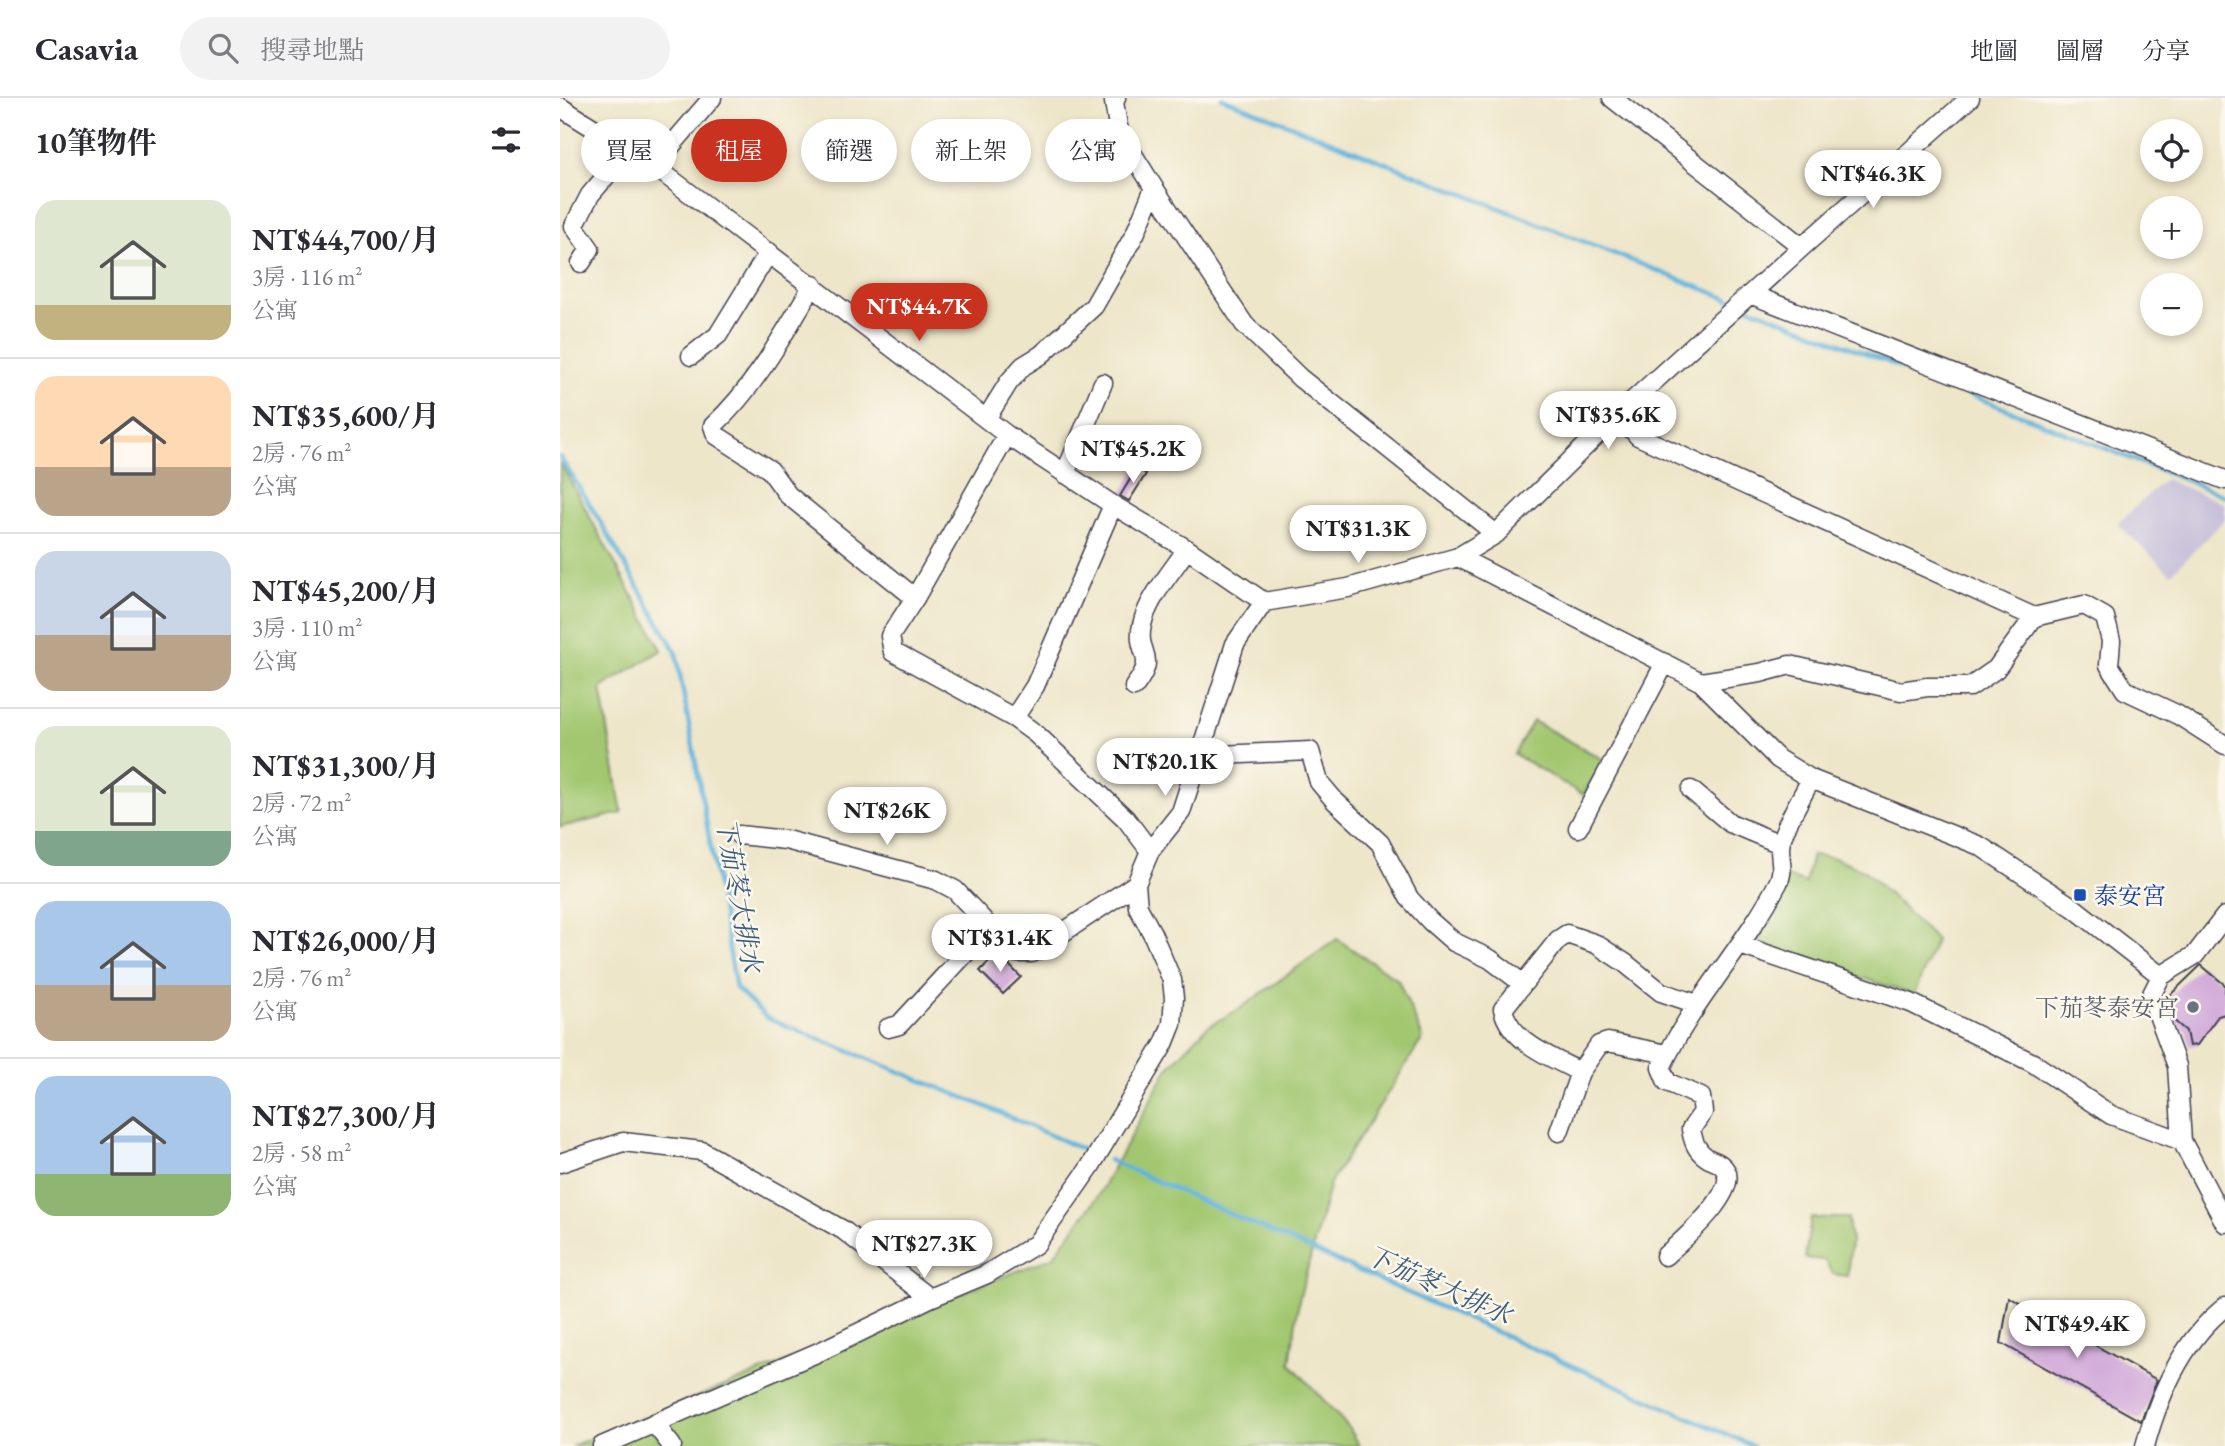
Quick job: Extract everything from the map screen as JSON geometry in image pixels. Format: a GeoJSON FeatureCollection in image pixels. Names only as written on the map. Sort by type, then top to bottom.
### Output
{"type":"FeatureCollection","features":[{"type":"Feature","properties":{"kind":"street"},"geometry":{"type":"LineString","coordinates":[[677,139],[712,98]]}},
{"type":"Feature","properties":{"kind":"street"},"geometry":{"type":"LineString","coordinates":[[1116,98],[1114,102],[1119,132],[1244,324],[1300,378],[1496,534]]}},
{"type":"Feature","properties":{"kind":"street"},"geometry":{"type":"LineString","coordinates":[[1612,98],[1802,247]]}},
{"type":"Feature","properties":{"kind":"street"},"geometry":{"type":"LineString","coordinates":[[675,182],[1007,435],[1264,602],[1348,588],[1458,557],[1496,534],[1618,414],[1970,98]]}},
{"type":"Feature","properties":{"kind":"street"},"geometry":{"type":"LineString","coordinates":[[560,107],[581,120]]}},
{"type":"Feature","properties":{"kind":"street"},"geometry":{"type":"LineString","coordinates":[[581,263],[590,249],[574,226],[590,195],[601,182]]}},
{"type":"Feature","properties":{"kind":"street"},"geometry":{"type":"LineString","coordinates":[[986,419],[1009,382],[1023,366],[1041,355],[1094,306],[1135,234],[1154,188]]}},
{"type":"Feature","properties":{"kind":"street"},"geometry":{"type":"LineString","coordinates":[[691,356],[718,335],[769,252]]}},
{"type":"Feature","properties":{"kind":"street"},"geometry":{"type":"LineString","coordinates":[[813,285],[761,372],[736,404],[713,426],[716,435],[770,470],[788,495],[915,598]]}},
{"type":"Feature","properties":{"kind":"street"},"geometry":{"type":"LineString","coordinates":[[1750,294],[2225,481]]}},
{"type":"Feature","properties":{"kind":"street"},"geometry":{"type":"LineString","coordinates":[[1065,474],[1103,383]]}},
{"type":"Feature","properties":{"kind":"street"},"geometry":{"type":"LineString","coordinates":[[1618,414],[1638,436],[2035,617],[2084,605],[2105,617],[2111,641],[2109,665],[2125,690],[2178,715],[2225,745]]}},
{"type":"Feature","properties":{"kind":"street"},"geometry":{"type":"LineString","coordinates":[[1007,435],[915,598],[890,636],[893,652],[1014,718],[1062,756],[1126,819],[1150,851]]}},
{"type":"Feature","properties":{"kind":"street"},"geometry":{"type":"LineString","coordinates":[[1014,718],[1035,686],[1113,505]]}},
{"type":"Feature","properties":{"kind":"street"},"geometry":{"type":"LineString","coordinates":[[1134,687],[1146,671],[1147,658],[1141,638],[1142,624],[1158,590],[1187,550]]}},
{"type":"Feature","properties":{"kind":"street"},"geometry":{"type":"LineString","coordinates":[[1458,557],[1701,681],[1778,759],[1811,779],[1980,846],[2074,908],[2161,976]]}},
{"type":"Feature","properties":{"kind":"street"},"geometry":{"type":"LineString","coordinates":[[602,1446],[821,1351],[987,1273],[1036,1244],[1090,1167],[1164,1044],[1172,1024],[1172,980],[1138,907],[1136,884],[1150,851],[1181,812],[1235,644],[1264,602]]}},
{"type":"Feature","properties":{"kind":"street"},"geometry":{"type":"LineString","coordinates":[[1701,681],[1760,673],[1790,665],[1901,691],[1927,687],[1970,687],[1996,669],[2035,617]]}},
{"type":"Feature","properties":{"kind":"street"},"geometry":{"type":"LineString","coordinates":[[1578,828],[1665,663]]}},
{"type":"Feature","properties":{"kind":"street"},"geometry":{"type":"LineString","coordinates":[[1198,756],[1310,751],[1319,782],[1335,802],[1380,843],[1409,898],[1430,921],[1454,942],[1490,959],[1522,983]]}},
{"type":"Feature","properties":{"kind":"street"},"geometry":{"type":"LineString","coordinates":[[1665,1256],[1704,1219],[1725,1191],[1727,1174],[1723,1165],[1706,1157],[1693,1143],[1691,1129],[1703,1112],[1701,1097],[1667,1082],[1661,1068],[1697,1004],[1741,945],[1780,880],[1783,861],[1780,844],[1811,779]]}},
{"type":"Feature","properties":{"kind":"street"},"geometry":{"type":"LineString","coordinates":[[1691,790],[1730,823],[1780,844]]}},
{"type":"Feature","properties":{"kind":"street"},"geometry":{"type":"LineString","coordinates":[[739,835],[786,840],[936,880],[955,890],[984,921],[987,930],[1017,953],[1032,953],[1136,884]]}},
{"type":"Feature","properties":{"kind":"street"},"geometry":{"type":"LineString","coordinates":[[2225,916],[2194,955],[2161,976],[2151,996],[2177,1066],[2182,1141],[2225,1223]]}},
{"type":"Feature","properties":{"kind":"street"},"geometry":{"type":"LineString","coordinates":[[888,1028],[899,1024],[987,930]]}},
{"type":"Feature","properties":{"kind":"street"},"geometry":{"type":"LineString","coordinates":[[1580,1072],[1539,1051],[1506,1023],[1503,1009],[1558,940],[1567,934],[1596,944],[1661,992],[1697,1004]]}},
{"type":"Feature","properties":{"kind":"street"},"geometry":{"type":"LineString","coordinates":[[1741,945],[1910,1003],[2033,1063],[2111,1115],[2182,1141]]}},
{"type":"Feature","properties":{"kind":"street"},"geometry":{"type":"LineString","coordinates":[[1559,1132],[1580,1072],[1599,1045],[1608,1042],[1667,1055]]}},
{"type":"Feature","properties":{"kind":"street"},"geometry":{"type":"LineString","coordinates":[[560,1163],[623,1142],[702,1152],[843,1230],[930,1298]]}},
{"type":"Feature","properties":{"kind":"street"},"geometry":{"type":"LineString","coordinates":[[2145,1446],[2154,1412],[2192,1340],[2207,1321],[2225,1307]]}},
{"type":"Feature","properties":{"kind":"street"},"geometry":{"type":"LineString","coordinates":[[654,1423],[672,1446]]}},
{"type":"Feature","properties":{"kind":"shaded area"},"geometry":{"type":"Polygon","coordinates":[[[2165,479],[2225,504],[2225,519],[2171,574],[2117,524],[2165,479]]]}},
{"type":"Feature","properties":{"kind":"green space"},"geometry":{"type":"Polygon","coordinates":[[[560,462],[662,650],[601,688],[622,813],[560,827],[560,462]]]}},
{"type":"Feature","properties":{"kind":"green space"},"geometry":{"type":"Polygon","coordinates":[[[1533,721],[1604,760],[1583,795],[1514,754],[1533,721]]]}},
{"type":"Feature","properties":{"kind":"green space"},"geometry":{"type":"Polygon","coordinates":[[[1812,855],[1836,858],[1865,871],[1936,940],[1914,995],[1757,943],[1787,876],[1805,883],[1812,855]]]}},
{"type":"Feature","properties":{"kind":"green space"},"geometry":{"type":"Polygon","coordinates":[[[1337,939],[1398,980],[1423,1038],[1330,1183],[1299,1300],[1290,1363],[1349,1428],[1360,1446],[572,1446],[1053,1257],[1098,1196],[1168,1068],[1207,1027],[1241,1008],[1337,939]]]}},
{"type":"Feature","properties":{"kind":"green space"},"geometry":{"type":"Polygon","coordinates":[[[1811,1218],[1848,1218],[1851,1242],[1847,1276],[1833,1274],[1824,1260],[1805,1258],[1811,1218]]]}},
{"type":"Feature","properties":{"kind":"building"},"geometry":{"type":"Polygon","coordinates":[[[1137,468],[1146,474],[1129,501],[1120,496],[1137,468]]]}},
{"type":"Feature","properties":{"kind":"building"},"geometry":{"type":"Polygon","coordinates":[[[997,953],[1021,977],[1003,994],[980,971],[997,953]]]}},
{"type":"Feature","properties":{"kind":"building","name":"下茄苳泰安宮"},"geometry":{"type":"Polygon","coordinates":[[[2201,965],[2225,985],[2225,1014],[2218,1016],[2197,1045],[2189,1046],[2186,1031],[2171,1018],[2165,1000],[2201,965]]]}},
{"type":"Feature","properties":{"kind":"building"},"geometry":{"type":"Polygon","coordinates":[[[2009,1297],[2157,1380],[2141,1421],[2001,1343],[2009,1297]]]}},
{"type":"Feature","properties":{"kind":"waterway"},"geometry":{"type":"LineString","coordinates":[[1222,98],[1736,302]]}},
{"type":"Feature","properties":{"kind":"waterway"},"geometry":{"type":"LineString","coordinates":[[1744,305],[2225,496]]}},
{"type":"Feature","properties":{"kind":"waterway","name":"下茄苳大排水"},"geometry":{"type":"LineString","coordinates":[[560,457],[676,652],[736,988],[767,1018],[982,1105],[1084,1150]]}},
{"type":"Feature","properties":{"kind":"waterway","name":"下茄苳大排水"},"geometry":{"type":"LineString","coordinates":[[1109,1160],[1753,1446]]}},
{"type":"Feature","properties":{"kind":"place","name":"泰安宮"},"geometry":{"type":"Point","coordinates":[2080,895]}},
{"type":"Feature","properties":{"kind":"place","name":"下茄苳泰安宮"},"geometry":{"type":"Point","coordinates":[2193,1007]}}]}
